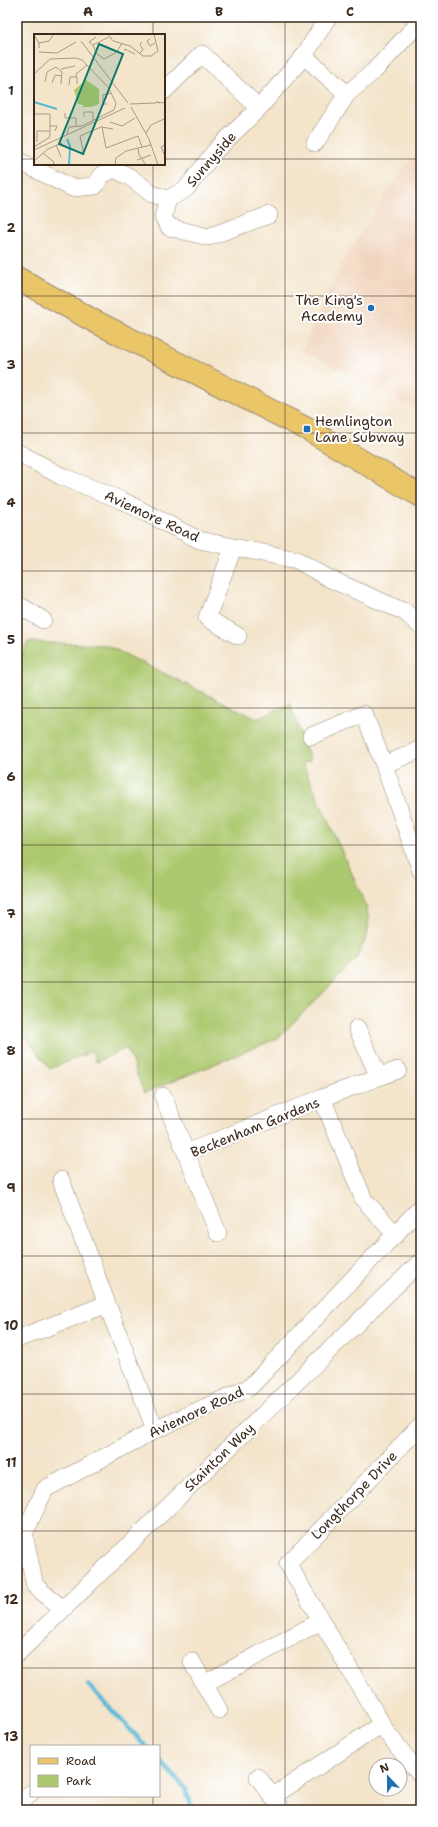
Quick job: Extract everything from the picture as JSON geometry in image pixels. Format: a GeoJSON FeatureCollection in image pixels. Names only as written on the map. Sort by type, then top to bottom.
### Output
{"type":"FeatureCollection","features":[{"type":"Feature","properties":{"kind":"main road"},"geometry":{"type":"LineString","coordinates":[[17,278],[92,320],[307,429],[421,496]]}},
{"type":"Feature","properties":{"kind":"street","name":"Sunnyside"},"geometry":{"type":"LineString","coordinates":[[168,199],[186,189],[216,150],[259,108],[304,56],[328,17]]}},
{"type":"Feature","properties":{"kind":"street"},"geometry":{"type":"LineString","coordinates":[[315,144],[346,94],[374,71],[416,27]]}},
{"type":"Feature","properties":{"kind":"street"},"geometry":{"type":"LineString","coordinates":[[165,89],[202,54],[259,108]]}},
{"type":"Feature","properties":{"kind":"street"},"geometry":{"type":"LineString","coordinates":[[304,56],[346,94]]}},
{"type":"Feature","properties":{"kind":"street"},"geometry":{"type":"LineString","coordinates":[[17,160],[72,188],[95,186],[102,174],[114,169],[130,177],[152,194],[168,199],[163,217],[169,226],[208,237],[269,215]]}},
{"type":"Feature","properties":{"kind":"street","name":"Aviemore Road"},"geometry":{"type":"LineString","coordinates":[[17,452],[61,476],[121,500],[199,540],[297,560],[328,578],[404,612],[421,626]]}},
{"type":"Feature","properties":{"kind":"street"},"geometry":{"type":"LineString","coordinates":[[233,548],[207,618],[238,636]]}},
{"type":"Feature","properties":{"kind":"street"},"geometry":{"type":"LineString","coordinates":[[17,604],[42,620]]}},
{"type":"Feature","properties":{"kind":"street"},"geometry":{"type":"LineString","coordinates":[[311,736],[364,714],[384,765],[421,871]]}},
{"type":"Feature","properties":{"kind":"street"},"geometry":{"type":"LineString","coordinates":[[384,765],[421,749]]}},
{"type":"Feature","properties":{"kind":"street"},"geometry":{"type":"LineString","coordinates":[[357,1028],[379,1077]]}},
{"type":"Feature","properties":{"kind":"street"},"geometry":{"type":"LineString","coordinates":[[322,1098],[398,1070]]}},
{"type":"Feature","properties":{"kind":"street"},"geometry":{"type":"LineString","coordinates":[[163,1096],[186,1153]]}},
{"type":"Feature","properties":{"kind":"street","name":"Beckenham Gardens"},"geometry":{"type":"LineString","coordinates":[[218,1233],[186,1153],[322,1098],[364,1200],[396,1235]]}},
{"type":"Feature","properties":{"kind":"street"},"geometry":{"type":"LineString","coordinates":[[61,1180],[155,1430]]}},
{"type":"Feature","properties":{"kind":"street","name":"Aviemore Road"},"geometry":{"type":"LineString","coordinates":[[63,1609],[35,1586],[24,1534],[46,1489],[155,1430],[250,1387],[421,1207]]}},
{"type":"Feature","properties":{"kind":"street","name":"Stainton Way"},"geometry":{"type":"LineString","coordinates":[[17,1654],[421,1262]]}},
{"type":"Feature","properties":{"kind":"street"},"geometry":{"type":"LineString","coordinates":[[17,1338],[107,1304]]}},
{"type":"Feature","properties":{"kind":"street","name":"Longthorpe Drive"},"geometry":{"type":"LineString","coordinates":[[321,1621],[288,1564],[421,1425]]}},
{"type":"Feature","properties":{"kind":"street"},"geometry":{"type":"LineString","coordinates":[[204,1684],[321,1621],[382,1724],[421,1776]]}},
{"type":"Feature","properties":{"kind":"street"},"geometry":{"type":"LineString","coordinates":[[192,1662],[219,1710]]}},
{"type":"Feature","properties":{"kind":"street"},"geometry":{"type":"LineString","coordinates":[[258,1776],[277,1804],[382,1724]]}},
{"type":"Feature","properties":{"kind":"street"},"geometry":{"type":"LineString","coordinates":[[17,1806],[30,1794]]}},
{"type":"Feature","properties":{"kind":"shaded area","name":"The King's Academy"},"geometry":{"type":"Polygon","coordinates":[[[421,152],[421,411],[302,351],[340,266],[403,168],[421,152]]]}},
{"type":"Feature","properties":{"kind":"shaded area"},"geometry":{"type":"Polygon","coordinates":[[[17,1026],[33,1046],[17,1057],[17,1026]]]}},
{"type":"Feature","properties":{"kind":"green space"},"geometry":{"type":"Polygon","coordinates":[[[28,642],[106,645],[257,719],[290,704],[310,761],[302,763],[365,903],[369,919],[367,936],[355,961],[278,1038],[144,1093],[127,1048],[96,1062],[92,1051],[50,1069],[17,1026],[17,663],[28,642]]]}},
{"type":"Feature","properties":{"kind":"waterway"},"geometry":{"type":"LineString","coordinates":[[88,1685],[145,1745]]}},
{"type":"Feature","properties":{"kind":"waterway"},"geometry":{"type":"LineString","coordinates":[[160,1761],[185,1788],[193,1810]]}},
{"type":"Feature","properties":{"kind":"place","name":"The King's Academy"},"geometry":{"type":"Point","coordinates":[371,308]}},
{"type":"Feature","properties":{"kind":"place","name":"Hemlington Lane Subway"},"geometry":{"type":"Point","coordinates":[307,429]}}]}
